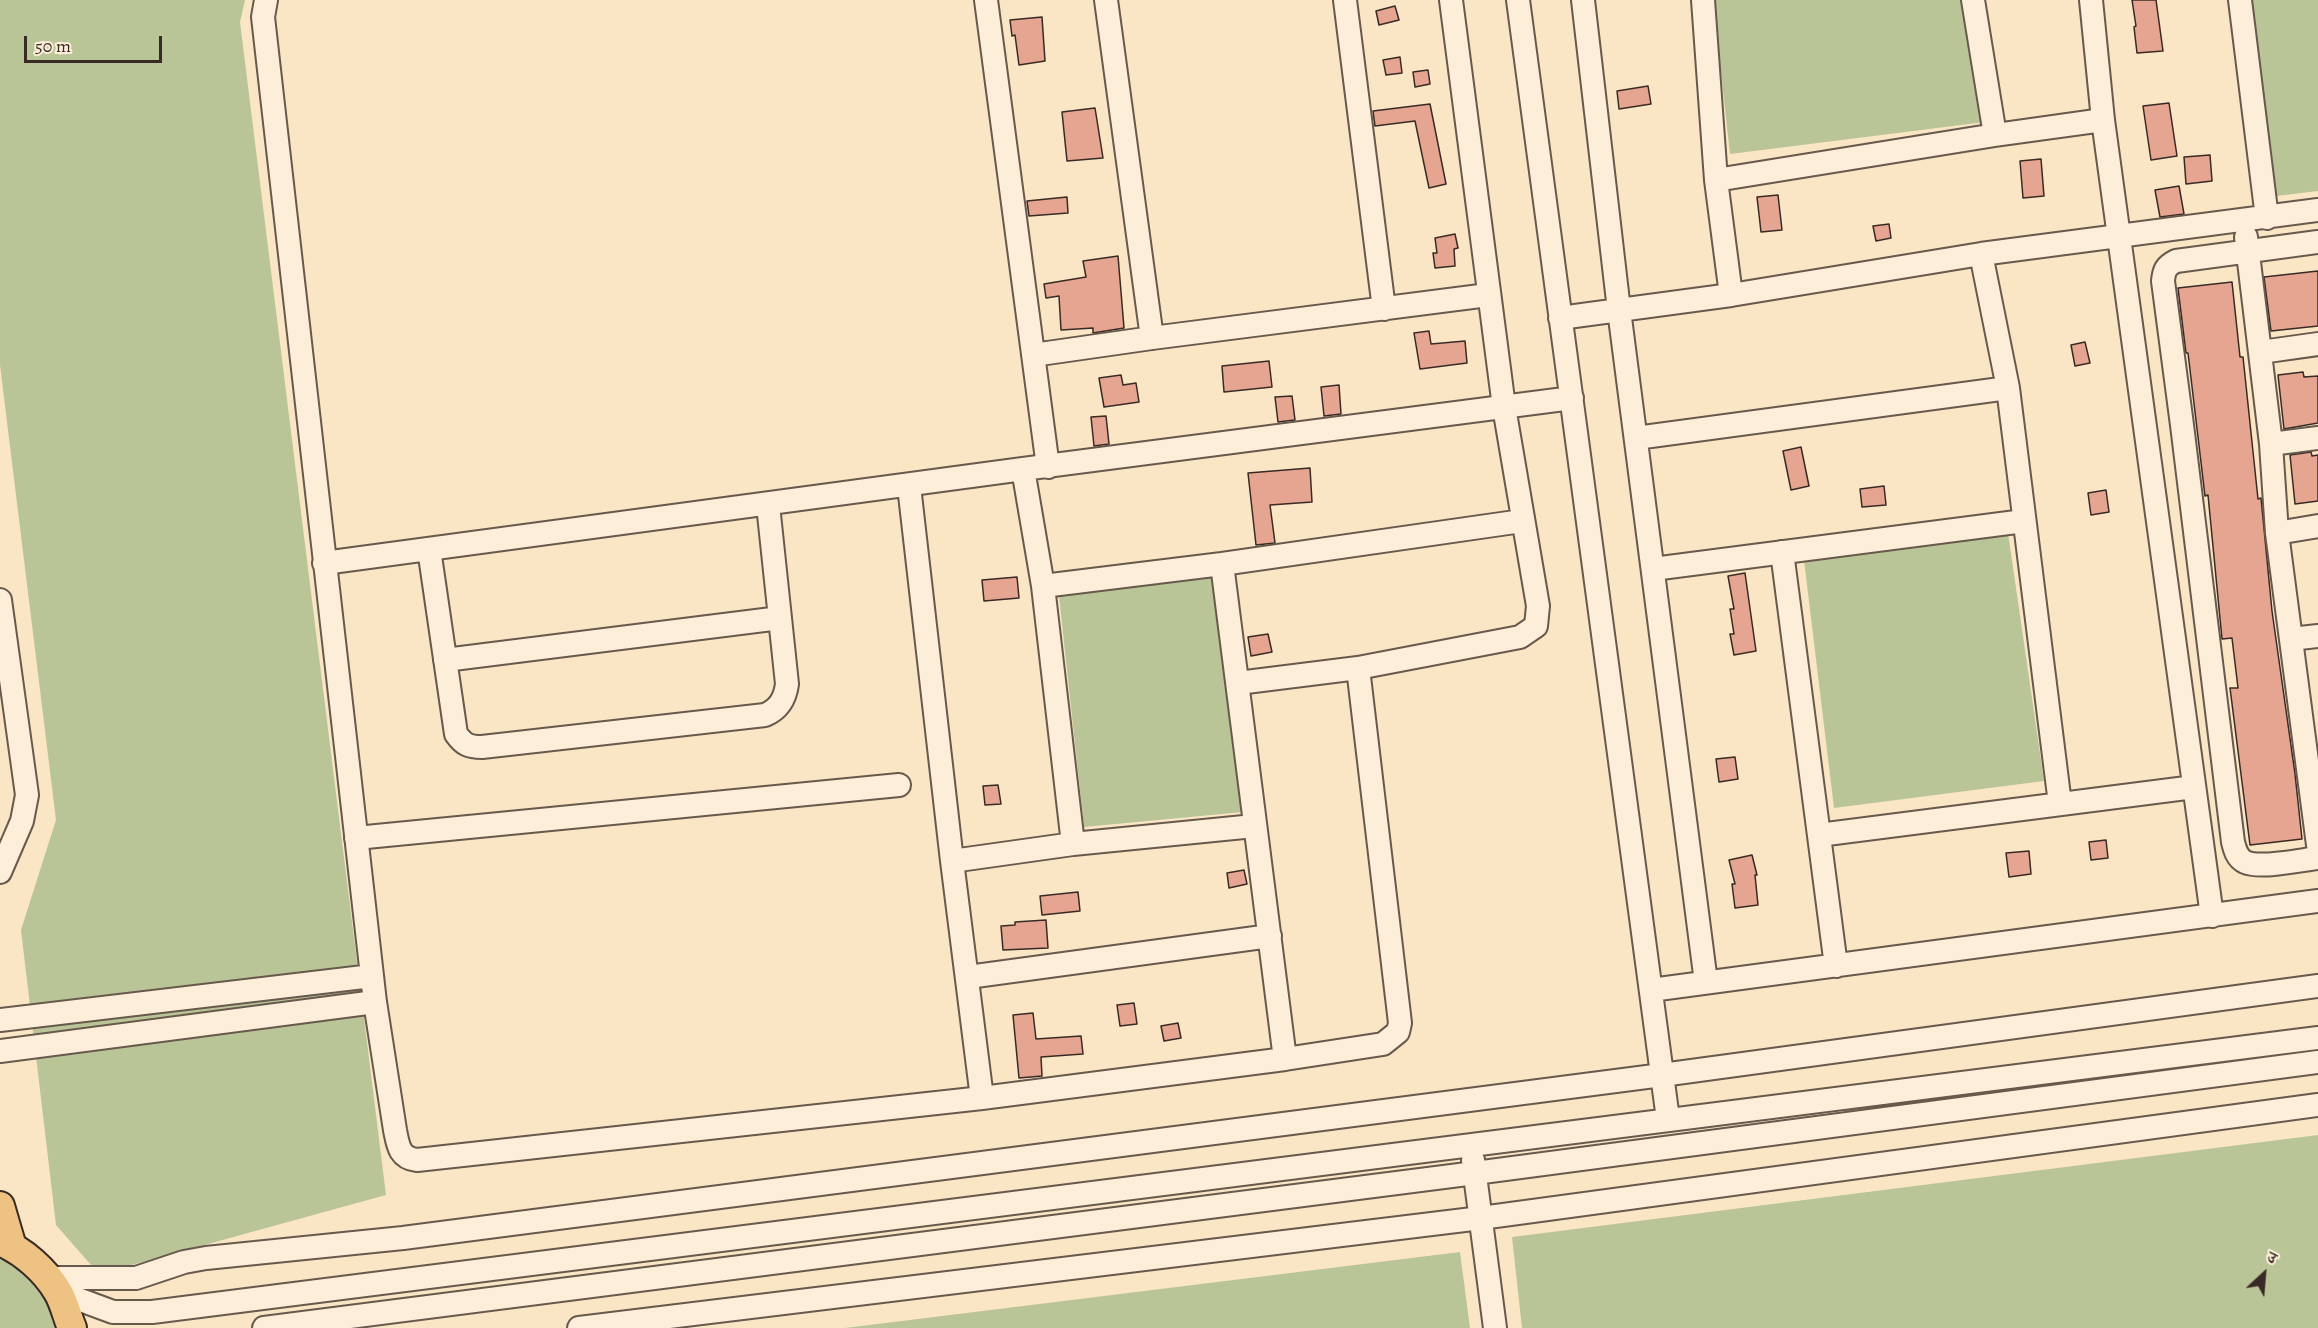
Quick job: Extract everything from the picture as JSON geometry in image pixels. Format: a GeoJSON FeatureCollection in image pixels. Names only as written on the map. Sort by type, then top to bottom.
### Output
{"type":"FeatureCollection","features":[{"type":"Feature","properties":{"kind":"main road"},"geometry":{"type":"LineString","coordinates":[[0,1206],[6,1244],[40,1268],[53,1285],[72,1328]]}},
{"type":"Feature","properties":{"kind":"street"},"geometry":{"type":"LineString","coordinates":[[266,0],[263,17],[375,1002],[398,1147],[410,1159],[982,1098],[1383,1044],[1398,1032],[1400,1023],[1358,668]]}},
{"type":"Feature","properties":{"kind":"street"},"geometry":{"type":"LineString","coordinates":[[986,0],[1048,467]]}},
{"type":"Feature","properties":{"kind":"street"},"geometry":{"type":"LineString","coordinates":[[1106,0],[1152,338]]}},
{"type":"Feature","properties":{"kind":"street"},"geometry":{"type":"LineString","coordinates":[[1345,0],[1384,309]]}},
{"type":"Feature","properties":{"kind":"street"},"geometry":{"type":"LineString","coordinates":[[1238,683],[1358,668],[1520,637],[1536,626],[1538,606],[1522,521],[1488,295],[1452,0]]}},
{"type":"Feature","properties":{"kind":"street"},"geometry":{"type":"LineString","coordinates":[[1518,0],[1668,1119]]}},
{"type":"Feature","properties":{"kind":"street"},"geometry":{"type":"LineString","coordinates":[[1583,0],[1619,310],[1706,982]]}},
{"type":"Feature","properties":{"kind":"street"},"geometry":{"type":"LineString","coordinates":[[1703,0],[1716,180],[1731,295]]}},
{"type":"Feature","properties":{"kind":"street"},"geometry":{"type":"LineString","coordinates":[[1973,0],[1995,135]]}},
{"type":"Feature","properties":{"kind":"street"},"geometry":{"type":"LineString","coordinates":[[2091,0],[2103,120],[2212,916]]}},
{"type":"Feature","properties":{"kind":"street"},"geometry":{"type":"LineString","coordinates":[[2240,0],[2267,218]]}},
{"type":"Feature","properties":{"kind":"street"},"geometry":{"type":"LineString","coordinates":[[1716,180],[2103,120]]}},
{"type":"Feature","properties":{"kind":"street"},"geometry":{"type":"LineString","coordinates":[[1560,318],[1731,295],[1981,254],[2318,210]]}},
{"type":"Feature","properties":{"kind":"street"},"geometry":{"type":"LineString","coordinates":[[2244,220],[2271,444],[2277,533],[2291,639],[2311,731],[2318,845]]}},
{"type":"Feature","properties":{"kind":"street"},"geometry":{"type":"LineString","coordinates":[[2318,242],[2176,261],[2168,264],[2164,270],[2163,281],[2236,854],[2246,862],[2259,865],[2318,858]]}},
{"type":"Feature","properties":{"kind":"street"},"geometry":{"type":"LineString","coordinates":[[1981,254],[2008,388],[2060,804]]}},
{"type":"Feature","properties":{"kind":"street"},"geometry":{"type":"LineString","coordinates":[[1033,356],[1152,338],[1488,295]]}},
{"type":"Feature","properties":{"kind":"street"},"geometry":{"type":"LineString","coordinates":[[2261,352],[2318,344]]}},
{"type":"Feature","properties":{"kind":"street"},"geometry":{"type":"LineString","coordinates":[[1636,438],[2008,388]]}},
{"type":"Feature","properties":{"kind":"street"},"geometry":{"type":"LineString","coordinates":[[324,563],[1572,398]]}},
{"type":"Feature","properties":{"kind":"street"},"geometry":{"type":"LineString","coordinates":[[2271,444],[2318,438]]}},
{"type":"Feature","properties":{"kind":"street"},"geometry":{"type":"LineString","coordinates":[[1023,469],[1043,586],[1073,844]]}},
{"type":"Feature","properties":{"kind":"street"},"geometry":{"type":"LineString","coordinates":[[909,486],[982,1098]]}},
{"type":"Feature","properties":{"kind":"street"},"geometry":{"type":"LineString","coordinates":[[429,549],[456,734],[469,747],[765,715],[776,710],[781,703],[787,684],[768,504]]}},
{"type":"Feature","properties":{"kind":"street"},"geometry":{"type":"LineString","coordinates":[[1043,586],[1222,564],[1522,521]]}},
{"type":"Feature","properties":{"kind":"street"},"geometry":{"type":"LineString","coordinates":[[1653,569],[2024,521]]}},
{"type":"Feature","properties":{"kind":"street"},"geometry":{"type":"LineString","coordinates":[[2277,533],[2318,526]]}},
{"type":"Feature","properties":{"kind":"street"},"geometry":{"type":"LineString","coordinates":[[1782,552],[1836,966]]}},
{"type":"Feature","properties":{"kind":"street"},"geometry":{"type":"LineString","coordinates":[[1222,564],[1285,1059]]}},
{"type":"Feature","properties":{"kind":"street"},"geometry":{"type":"LineString","coordinates":[[0,600],[27,795],[22,821],[0,872]]}},
{"type":"Feature","properties":{"kind":"street"},"geometry":{"type":"LineString","coordinates":[[445,660],[780,618]]}},
{"type":"Feature","properties":{"kind":"street"},"geometry":{"type":"LineString","coordinates":[[2291,639],[2318,636]]}},
{"type":"Feature","properties":{"kind":"street"},"geometry":{"type":"LineString","coordinates":[[356,838],[898,785]]}},
{"type":"Feature","properties":{"kind":"street"},"geometry":{"type":"LineString","coordinates":[[1819,835],[2194,787]]}},
{"type":"Feature","properties":{"kind":"street"},"geometry":{"type":"LineString","coordinates":[[952,861],[1073,844],[1254,826]]}},
{"type":"Feature","properties":{"kind":"street"},"geometry":{"type":"LineString","coordinates":[[1651,990],[2318,901]]}},
{"type":"Feature","properties":{"kind":"street"},"geometry":{"type":"LineString","coordinates":[[968,977],[1270,936]]}},
{"type":"Feature","properties":{"kind":"street"},"geometry":{"type":"LineString","coordinates":[[0,1020],[372,976]]}},
{"type":"Feature","properties":{"kind":"street"},"geometry":{"type":"LineString","coordinates":[[53,1285],[136,1278],[184,1262],[206,1258],[415,1236],[1662,1075],[2318,986]]}},
{"type":"Feature","properties":{"kind":"street"},"geometry":{"type":"LineString","coordinates":[[0,1051],[375,1002]]}},
{"type":"Feature","properties":{"kind":"street"},"geometry":{"type":"LineString","coordinates":[[53,1285],[112,1312],[152,1312],[2318,1038]]}},
{"type":"Feature","properties":{"kind":"street"},"geometry":{"type":"LineString","coordinates":[[264,1328],[2318,1062]]}},
{"type":"Feature","properties":{"kind":"street"},"geometry":{"type":"LineString","coordinates":[[579,1328],[1481,1218],[2318,1105]]}},
{"type":"Feature","properties":{"kind":"street"},"geometry":{"type":"LineString","coordinates":[[1471,1145],[1495,1328]]}},
{"type":"Feature","properties":{"kind":"green space"},"geometry":{"type":"Polygon","coordinates":[[[0,0],[245,0],[240,22],[386,1195],[99,1274],[56,1225],[21,930],[56,820],[0,365],[0,0]]]}},
{"type":"Feature","properties":{"kind":"green space"},"geometry":{"type":"Polygon","coordinates":[[[1713,0],[1963,0],[1985,122],[1730,154],[1713,0]]]}},
{"type":"Feature","properties":{"kind":"green space"},"geometry":{"type":"Polygon","coordinates":[[[2250,0],[2318,0],[2318,191],[2276,196],[2250,0]]]}},
{"type":"Feature","properties":{"kind":"green space"},"geometry":{"type":"Polygon","coordinates":[[[2008,533],[2044,781],[1834,808],[1804,560],[2008,533]]]}},
{"type":"Feature","properties":{"kind":"green space"},"geometry":{"type":"Polygon","coordinates":[[[1212,578],[1243,812],[1084,827],[1059,596],[1212,578]]]}},
{"type":"Feature","properties":{"kind":"green space"},"geometry":{"type":"Polygon","coordinates":[[[2318,1135],[2318,1328],[1522,1328],[1512,1237],[2318,1135]]]}},
{"type":"Feature","properties":{"kind":"green space"},"geometry":{"type":"Polygon","coordinates":[[[1460,1252],[1470,1328],[845,1328],[1460,1252]]]}},
{"type":"Feature","properties":{"kind":"green space"},"geometry":{"type":"Polygon","coordinates":[[[0,1258],[19,1269],[36,1287],[49,1308],[57,1328],[0,1328],[0,1258]]]}},
{"type":"Feature","properties":{"kind":"building"},"geometry":{"type":"Polygon","coordinates":[[[2132,0],[2156,0],[2163,51],[2137,53],[2132,0]]]}},
{"type":"Feature","properties":{"kind":"building"},"geometry":{"type":"Polygon","coordinates":[[[1395,6],[1399,20],[1379,25],[1376,11],[1395,6]]]}},
{"type":"Feature","properties":{"kind":"building"},"geometry":{"type":"Polygon","coordinates":[[[1042,17],[1045,61],[1019,65],[1015,35],[1012,36],[1010,20],[1042,17]]]}},
{"type":"Feature","properties":{"kind":"building"},"geometry":{"type":"Polygon","coordinates":[[[1400,57],[1402,73],[1386,75],[1383,60],[1400,57]]]}},
{"type":"Feature","properties":{"kind":"building"},"geometry":{"type":"Polygon","coordinates":[[[1428,70],[1430,84],[1415,87],[1413,72],[1428,70]]]}},
{"type":"Feature","properties":{"kind":"building"},"geometry":{"type":"Polygon","coordinates":[[[1648,86],[1651,104],[1619,109],[1617,91],[1648,86]]]}},
{"type":"Feature","properties":{"kind":"building"},"geometry":{"type":"Polygon","coordinates":[[[2169,103],[2177,156],[2151,160],[2143,106],[2169,103]]]}},
{"type":"Feature","properties":{"kind":"building"},"geometry":{"type":"Polygon","coordinates":[[[1430,104],[1446,184],[1429,188],[1415,121],[1375,126],[1373,111],[1430,104]]]}},
{"type":"Feature","properties":{"kind":"building"},"geometry":{"type":"Polygon","coordinates":[[[1095,108],[1103,158],[1067,161],[1062,112],[1095,108]]]}},
{"type":"Feature","properties":{"kind":"building"},"geometry":{"type":"Polygon","coordinates":[[[2210,155],[2212,181],[2186,184],[2184,157],[2210,155]]]}},
{"type":"Feature","properties":{"kind":"building"},"geometry":{"type":"Polygon","coordinates":[[[2041,159],[2044,196],[2023,198],[2020,161],[2041,159]]]}},
{"type":"Feature","properties":{"kind":"building"},"geometry":{"type":"Polygon","coordinates":[[[2179,186],[2184,214],[2160,217],[2155,190],[2179,186]]]}},
{"type":"Feature","properties":{"kind":"building"},"geometry":{"type":"Polygon","coordinates":[[[1778,195],[1782,230],[1761,232],[1757,197],[1778,195]]]}},
{"type":"Feature","properties":{"kind":"building"},"geometry":{"type":"Polygon","coordinates":[[[1067,197],[1068,213],[1029,216],[1027,201],[1067,197]]]}},
{"type":"Feature","properties":{"kind":"building"},"geometry":{"type":"Polygon","coordinates":[[[1889,224],[1891,238],[1876,241],[1873,226],[1889,224]]]}},
{"type":"Feature","properties":{"kind":"building"},"geometry":{"type":"Polygon","coordinates":[[[1455,234],[1458,248],[1454,249],[1455,266],[1435,268],[1433,253],[1437,253],[1435,238],[1455,234]]]}},
{"type":"Feature","properties":{"kind":"building"},"geometry":{"type":"Polygon","coordinates":[[[1118,256],[1124,328],[1093,333],[1093,328],[1061,330],[1059,296],[1046,298],[1044,284],[1086,277],[1083,261],[1118,256]]]}},
{"type":"Feature","properties":{"kind":"building"},"geometry":{"type":"Polygon","coordinates":[[[2318,271],[2318,326],[2271,331],[2264,277],[2318,271]]]}},
{"type":"Feature","properties":{"kind":"building"},"geometry":{"type":"Polygon","coordinates":[[[2232,282],[2240,357],[2243,357],[2258,499],[2261,498],[2272,611],[2302,839],[2250,845],[2230,688],[2238,688],[2232,638],[2222,639],[2208,495],[2205,496],[2178,288],[2232,282]]]}},
{"type":"Feature","properties":{"kind":"building"},"geometry":{"type":"Polygon","coordinates":[[[1429,331],[1431,344],[1465,341],[1467,363],[1420,369],[1414,333],[1429,331]]]}},
{"type":"Feature","properties":{"kind":"building"},"geometry":{"type":"Polygon","coordinates":[[[2085,342],[2090,363],[2075,366],[2071,345],[2085,342]]]}},
{"type":"Feature","properties":{"kind":"building"},"geometry":{"type":"Polygon","coordinates":[[[1269,361],[1272,387],[1224,392],[1222,366],[1269,361]]]}},
{"type":"Feature","properties":{"kind":"building"},"geometry":{"type":"Polygon","coordinates":[[[2303,372],[2304,377],[2318,376],[2318,423],[2284,429],[2278,375],[2303,372]]]}},
{"type":"Feature","properties":{"kind":"building"},"geometry":{"type":"Polygon","coordinates":[[[1121,375],[1123,385],[1136,383],[1139,402],[1104,407],[1099,378],[1121,375]]]}},
{"type":"Feature","properties":{"kind":"building"},"geometry":{"type":"Polygon","coordinates":[[[1339,385],[1341,414],[1324,416],[1321,387],[1339,385]]]}},
{"type":"Feature","properties":{"kind":"building"},"geometry":{"type":"Polygon","coordinates":[[[1292,396],[1295,420],[1278,422],[1275,397],[1292,396]]]}},
{"type":"Feature","properties":{"kind":"building"},"geometry":{"type":"Polygon","coordinates":[[[1106,416],[1109,444],[1094,446],[1091,417],[1106,416]]]}},
{"type":"Feature","properties":{"kind":"building"},"geometry":{"type":"Polygon","coordinates":[[[1801,447],[1809,486],[1791,490],[1783,451],[1801,447]]]}},
{"type":"Feature","properties":{"kind":"building"},"geometry":{"type":"Polygon","coordinates":[[[2311,452],[2312,456],[2318,455],[2318,501],[2295,504],[2290,455],[2311,452]]]}},
{"type":"Feature","properties":{"kind":"building"},"geometry":{"type":"Polygon","coordinates":[[[1310,468],[1312,502],[1270,505],[1275,543],[1256,545],[1248,473],[1310,468]]]}},
{"type":"Feature","properties":{"kind":"building"},"geometry":{"type":"Polygon","coordinates":[[[1884,486],[1886,505],[1862,507],[1860,489],[1884,486]]]}},
{"type":"Feature","properties":{"kind":"building"},"geometry":{"type":"Polygon","coordinates":[[[2106,490],[2109,512],[2091,515],[2088,493],[2106,490]]]}},
{"type":"Feature","properties":{"kind":"building"},"geometry":{"type":"Polygon","coordinates":[[[1745,573],[1756,651],[1734,655],[1730,634],[1734,634],[1730,609],[1734,609],[1728,576],[1745,573]]]}},
{"type":"Feature","properties":{"kind":"building"},"geometry":{"type":"Polygon","coordinates":[[[1017,577],[1019,598],[984,601],[982,580],[1017,577]]]}},
{"type":"Feature","properties":{"kind":"building"},"geometry":{"type":"Polygon","coordinates":[[[1268,634],[1272,652],[1251,656],[1248,637],[1268,634]]]}},
{"type":"Feature","properties":{"kind":"building"},"geometry":{"type":"Polygon","coordinates":[[[1735,757],[1738,779],[1719,782],[1716,759],[1735,757]]]}},
{"type":"Feature","properties":{"kind":"building"},"geometry":{"type":"Polygon","coordinates":[[[998,785],[1001,804],[985,805],[983,786],[998,785]]]}},
{"type":"Feature","properties":{"kind":"building"},"geometry":{"type":"Polygon","coordinates":[[[2106,840],[2108,858],[2091,860],[2089,842],[2106,840]]]}},
{"type":"Feature","properties":{"kind":"building"},"geometry":{"type":"Polygon","coordinates":[[[2029,851],[2031,874],[2009,877],[2006,853],[2029,851]]]}},
{"type":"Feature","properties":{"kind":"building"},"geometry":{"type":"Polygon","coordinates":[[[1752,855],[1757,875],[1755,875],[1758,905],[1735,908],[1732,884],[1735,884],[1729,860],[1752,855]]]}},
{"type":"Feature","properties":{"kind":"building"},"geometry":{"type":"Polygon","coordinates":[[[1244,870],[1247,884],[1229,888],[1227,873],[1244,870]]]}},
{"type":"Feature","properties":{"kind":"building"},"geometry":{"type":"Polygon","coordinates":[[[1078,892],[1080,911],[1042,915],[1040,896],[1078,892]]]}},
{"type":"Feature","properties":{"kind":"building"},"geometry":{"type":"Polygon","coordinates":[[[1046,920],[1048,948],[1003,950],[1001,926],[1015,925],[1015,922],[1046,920]]]}},
{"type":"Feature","properties":{"kind":"building"},"geometry":{"type":"Polygon","coordinates":[[[1134,1003],[1137,1024],[1120,1026],[1117,1005],[1134,1003]]]}},
{"type":"Feature","properties":{"kind":"building"},"geometry":{"type":"Polygon","coordinates":[[[1033,1013],[1036,1039],[1081,1036],[1083,1054],[1041,1057],[1042,1076],[1019,1078],[1013,1015],[1033,1013]]]}},
{"type":"Feature","properties":{"kind":"building"},"geometry":{"type":"Polygon","coordinates":[[[1178,1023],[1181,1038],[1164,1041],[1161,1026],[1178,1023]]]}}]}
